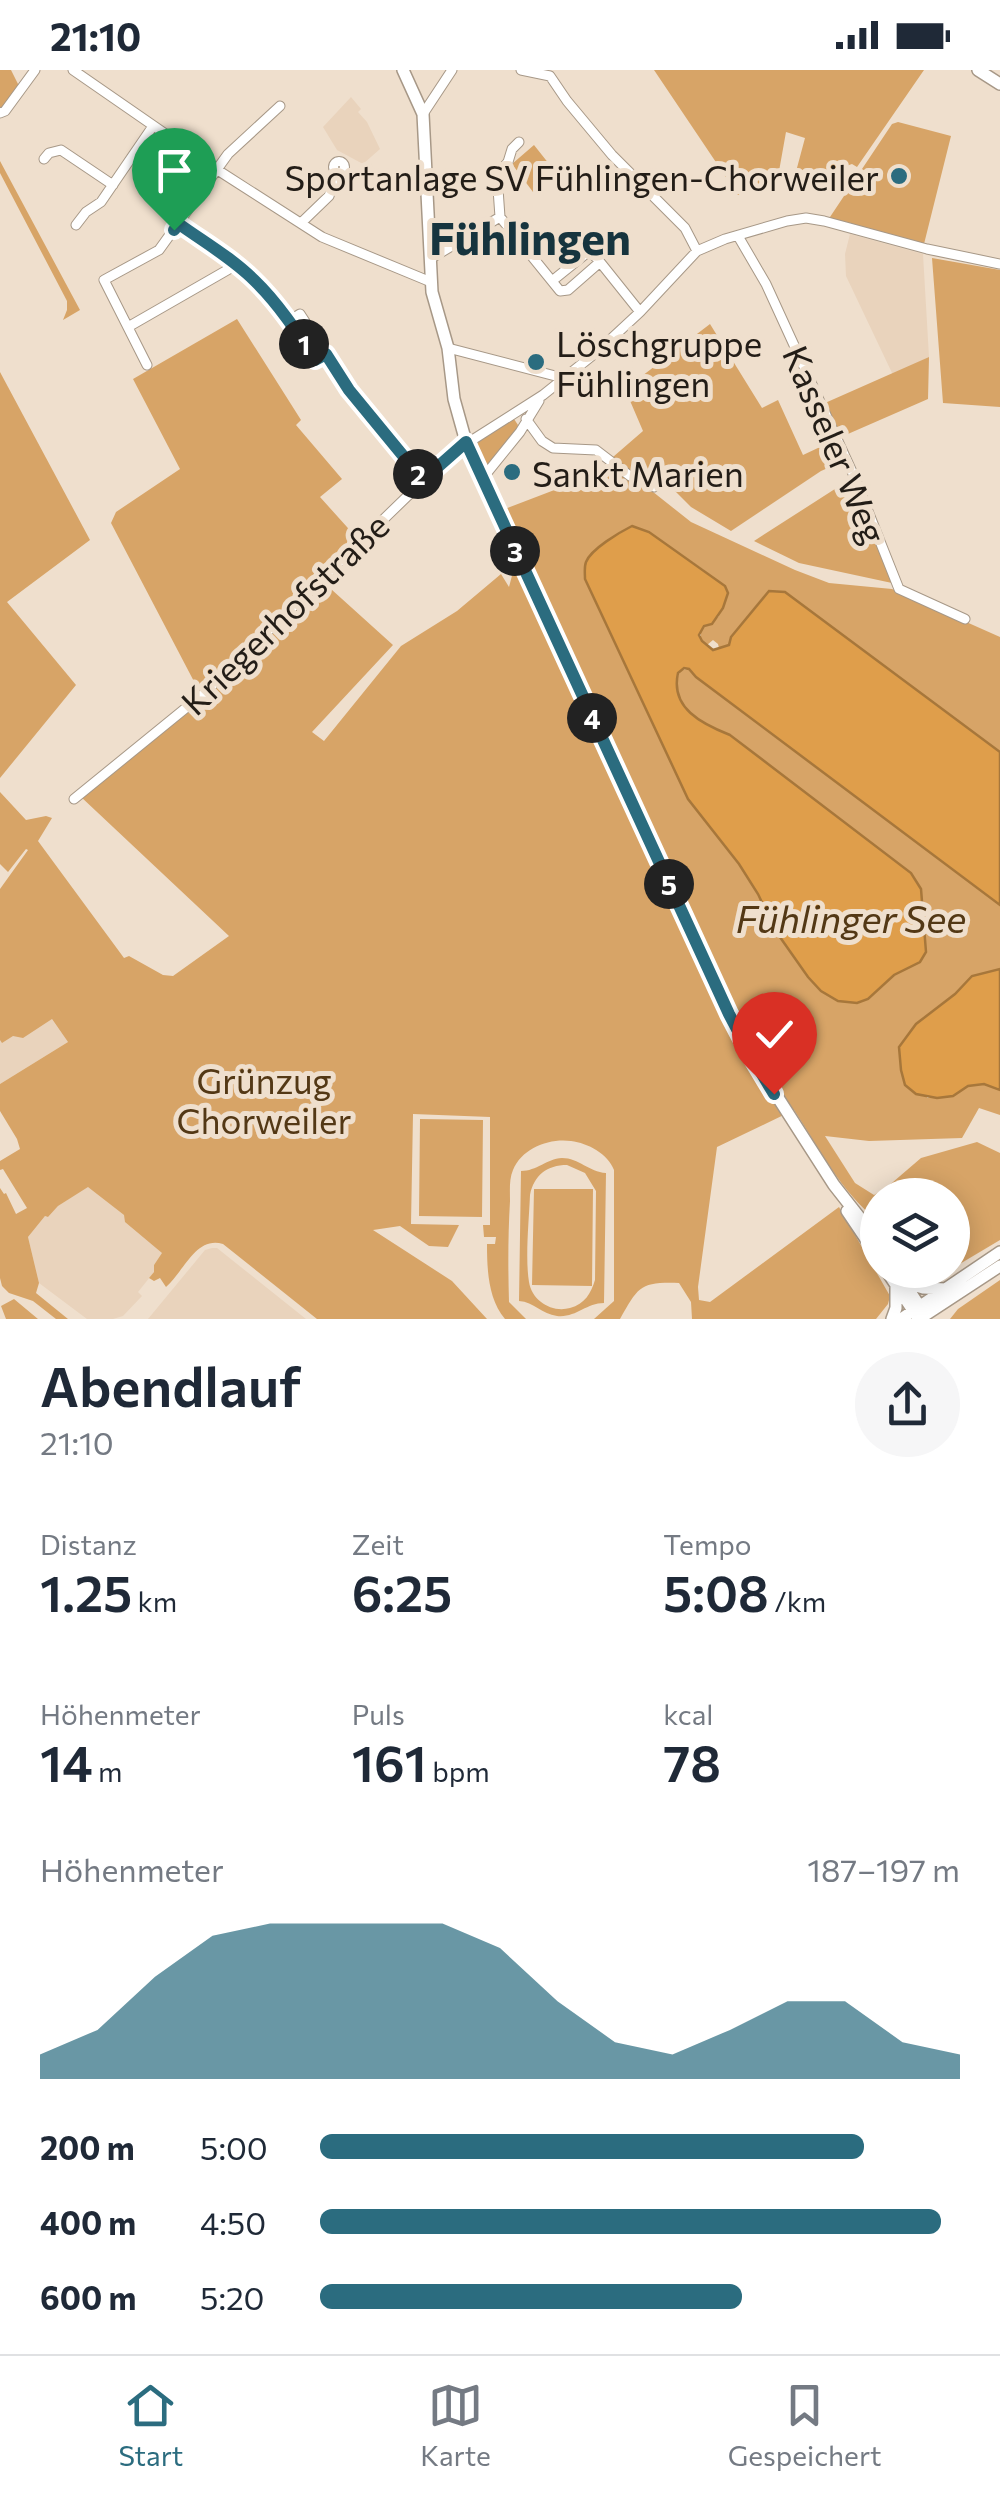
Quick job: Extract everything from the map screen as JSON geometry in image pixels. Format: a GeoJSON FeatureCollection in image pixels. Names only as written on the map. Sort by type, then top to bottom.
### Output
{"type":"FeatureCollection","features":[{"type":"Feature","properties":{"kind":"main road"},"geometry":{"type":"LineString","coordinates":[[403,70],[424,114],[431,282],[466,442],[729,1014],[774,1094],[860,1218]]}},
{"type":"Feature","properties":{"kind":"main road"},"geometry":{"type":"LineString","coordinates":[[978,70],[1000,84]]}},
{"type":"Feature","properties":{"kind":"main road"},"geometry":{"type":"LineString","coordinates":[[834,1185],[860,1232]]}},
{"type":"Feature","properties":{"kind":"main road"},"geometry":{"type":"LineString","coordinates":[[901,1319],[920,1315],[1000,1252]]}},
{"type":"Feature","properties":{"kind":"main road"},"geometry":{"type":"LineString","coordinates":[[923,1288],[946,1296],[1000,1266]]}},
{"type":"Feature","properties":{"kind":"main road"},"geometry":{"type":"LineString","coordinates":[[892,1319],[899,1288]]}},
{"type":"Feature","properties":{"kind":"main road"},"geometry":{"type":"LineString","coordinates":[[903,1288],[920,1315]]}},
{"type":"Feature","properties":{"kind":"main road"},"geometry":{"type":"LineString","coordinates":[[942,1319],[946,1296]]}},
{"type":"Feature","properties":{"kind":"street"},"geometry":{"type":"LineString","coordinates":[[0,113],[35,70]]}},
{"type":"Feature","properties":{"kind":"street"},"geometry":{"type":"LineString","coordinates":[[72,70],[322,236],[431,282]]}},
{"type":"Feature","properties":{"kind":"street"},"geometry":{"type":"LineString","coordinates":[[424,114],[452,70]]}},
{"type":"Feature","properties":{"kind":"street"},"geometry":{"type":"LineString","coordinates":[[521,70],[549,73],[612,156],[685,228],[697,251]]}},
{"type":"Feature","properties":{"kind":"street"},"geometry":{"type":"LineString","coordinates":[[147,365],[104,280],[160,250],[228,154],[280,106]]}},
{"type":"Feature","properties":{"kind":"street"},"geometry":{"type":"LineString","coordinates":[[76,225],[101,202],[153,126]]}},
{"type":"Feature","properties":{"kind":"street"},"geometry":{"type":"LineString","coordinates":[[519,142],[496,180],[500,217],[563,292],[600,262]]}},
{"type":"Feature","properties":{"kind":"street"},"geometry":{"type":"LineString","coordinates":[[44,159],[49,153],[62,150],[113,185]]}},
{"type":"Feature","properties":{"kind":"street"},"geometry":{"type":"LineString","coordinates":[[301,223],[328,196],[338,173]]}},
{"type":"Feature","properties":{"kind":"street"},"geometry":{"type":"LineString","coordinates":[[430,259],[500,217]]}},
{"type":"Feature","properties":{"kind":"street","name":"Kriegerhofstraße"},"geometry":{"type":"LineString","coordinates":[[74,799],[202,694],[466,442],[543,394],[598,351],[697,251],[806,218],[1000,264]]}},
{"type":"Feature","properties":{"kind":"street"},"geometry":{"type":"LineString","coordinates":[[179,224],[258,284],[290,321],[315,360],[326,354],[349,390],[423,480]]}},
{"type":"Feature","properties":{"kind":"street","name":"Kasseler Weg"},"geometry":{"type":"LineString","coordinates":[[738,236],[766,284],[845,456],[899,589],[965,619]]}},
{"type":"Feature","properties":{"kind":"street"},"geometry":{"type":"LineString","coordinates":[[552,281],[592,252],[640,312]]}},
{"type":"Feature","properties":{"kind":"street"},"geometry":{"type":"LineString","coordinates":[[128,327],[236,265]]}},
{"type":"Feature","properties":{"kind":"street"},"geometry":{"type":"LineString","coordinates":[[448,348],[563,378]]}},
{"type":"Feature","properties":{"kind":"street","name":"Kriegerhofstraße"},"geometry":{"type":"LineString","coordinates":[[482,479],[520,432],[543,394]]}},
{"type":"Feature","properties":{"kind":"street"},"geometry":{"type":"LineString","coordinates":[[526,419],[553,448],[596,450],[630,476],[654,486]]}},
{"type":"Feature","properties":{"kind":"shaded area"},"geometry":{"type":"Polygon","coordinates":[[[351,97],[380,149],[363,164],[337,150],[323,127],[351,97]]]}},
{"type":"Feature","properties":{"kind":"shaded area"},"geometry":{"type":"Polygon","coordinates":[[[850,234],[923,254],[929,357],[893,375],[846,276],[845,254],[850,234]]]}},
{"type":"Feature","properties":{"kind":"shaded area"},"geometry":{"type":"Polygon","coordinates":[[[0,946],[68,1042],[0,1084],[0,946]]]}},
{"type":"Feature","properties":{"kind":"shaded area"},"geometry":{"type":"Polygon","coordinates":[[[88,1186],[163,1254],[138,1292],[142,1296],[123,1316],[113,1319],[87,1319],[39,1283],[28,1237],[45,1216],[88,1186]]]}},
{"type":"Feature","properties":{"kind":"shaded area"},"geometry":{"type":"Polygon","coordinates":[[[217,1248],[306,1319],[148,1319],[205,1250],[217,1248]]]}},
{"type":"Feature","properties":{"kind":"green space"},"geometry":{"type":"Polygon","coordinates":[[[0,70],[11,70],[19,86],[0,108],[0,70]]]}},
{"type":"Feature","properties":{"kind":"green space"},"geometry":{"type":"Polygon","coordinates":[[[654,70],[924,70],[857,167],[852,164],[794,179],[805,138],[786,132],[776,188],[738,195],[654,70]]]}},
{"type":"Feature","properties":{"kind":"green space","name":"Sportanlage SV Fühlingen-Chorweiler"},"geometry":{"type":"Polygon","coordinates":[[[898,122],[951,136],[924,244],[830,220],[892,124],[898,122]]]}},
{"type":"Feature","properties":{"kind":"green space"},"geometry":{"type":"Polygon","coordinates":[[[534,145],[557,174],[533,192],[512,164],[534,145]]]}},
{"type":"Feature","properties":{"kind":"green space"},"geometry":{"type":"Polygon","coordinates":[[[0,161],[80,310],[63,320],[67,301],[0,173],[0,161]]]}},
{"type":"Feature","properties":{"kind":"green space"},"geometry":{"type":"Polygon","coordinates":[[[932,258],[1000,270],[1000,407],[943,403],[932,258]]]}},
{"type":"Feature","properties":{"kind":"green space"},"geometry":{"type":"Polygon","coordinates":[[[237,319],[301,420],[296,425],[342,479],[320,497],[356,537],[199,691],[111,523],[116,512],[180,469],[133,379],[237,319]]]}},
{"type":"Feature","properties":{"kind":"green space","name":"Grünzug Chorweiler"},"geometry":{"type":"Polygon","coordinates":[[[710,324],[762,408],[778,400],[803,455],[835,440],[844,461],[821,471],[731,531],[691,507],[658,474],[643,484],[691,522],[795,570],[829,583],[892,589],[1000,637],[1000,752],[785,592],[762,598],[729,645],[719,648],[713,640],[707,645],[701,641],[701,630],[719,616],[704,570],[649,532],[621,531],[586,561],[585,579],[688,799],[739,864],[775,930],[821,991],[868,999],[894,975],[920,962],[911,873],[730,735],[698,719],[677,693],[681,670],[689,669],[1000,905],[1000,969],[972,976],[916,1024],[927,1098],[953,1096],[968,1086],[984,1084],[1000,1090],[1000,1115],[979,1108],[962,1138],[869,1141],[825,1136],[860,1186],[860,1204],[794,1110],[717,1147],[699,1300],[710,1302],[839,1207],[860,1244],[860,1288],[885,1288],[890,1296],[888,1304],[876,1319],[692,1319],[691,1302],[679,1283],[666,1283],[642,1288],[620,1319],[594,1319],[614,1301],[614,1170],[602,1154],[590,1147],[554,1141],[530,1150],[517,1162],[512,1174],[509,1302],[526,1319],[505,1319],[495,1302],[488,1273],[487,1244],[495,1244],[496,1237],[484,1237],[483,1225],[490,1225],[490,1117],[413,1114],[411,1224],[459,1225],[448,1247],[429,1246],[400,1226],[373,1230],[452,1281],[487,1319],[317,1319],[223,1244],[214,1243],[198,1250],[166,1287],[160,1278],[149,1278],[162,1253],[125,1222],[124,1215],[88,1187],[45,1216],[28,1237],[39,1283],[36,1293],[68,1319],[56,1319],[33,1301],[9,1293],[0,1278],[0,1188],[16,1214],[27,1208],[3,1169],[0,1170],[0,1161],[20,1149],[0,1111],[0,1084],[68,1042],[52,1019],[23,1038],[13,1036],[2,1043],[0,1040],[0,889],[28,850],[8,872],[0,864],[0,792],[26,820],[52,818],[38,841],[124,958],[129,956],[163,975],[173,976],[229,936],[80,796],[172,722],[321,580],[393,645],[312,732],[324,741],[401,646],[457,611],[501,574],[509,587],[518,553],[497,512],[591,476],[643,431],[625,389],[710,324]]]}},
{"type":"Feature","properties":{"kind":"green space"},"geometry":{"type":"Polygon","coordinates":[[[929,357],[928,399],[841,437],[825,403],[929,357]]]}},
{"type":"Feature","properties":{"kind":"green space"},"geometry":{"type":"Polygon","coordinates":[[[0,372],[90,540],[7,602],[76,685],[0,778],[0,372]]]}},
{"type":"Feature","properties":{"kind":"green space"},"geometry":{"type":"Polygon","coordinates":[[[514,419],[518,425],[515,433],[487,468],[483,467],[476,451],[480,441],[514,419]]]}},
{"type":"Feature","properties":{"kind":"green space"},"geometry":{"type":"Polygon","coordinates":[[[852,478],[892,583],[799,563],[754,541],[852,478]]]}},
{"type":"Feature","properties":{"kind":"green space"},"geometry":{"type":"Polygon","coordinates":[[[420,1119],[483,1120],[482,1217],[419,1216],[420,1119]]]}},
{"type":"Feature","properties":{"kind":"green space"},"geometry":{"type":"Polygon","coordinates":[[[977,1142],[1000,1153],[1000,1240],[970,1258],[970,1178],[898,1178],[921,1158],[977,1142]]]}},
{"type":"Feature","properties":{"kind":"green space"},"geometry":{"type":"Polygon","coordinates":[[[556,1159],[579,1162],[606,1173],[604,1303],[564,1316],[519,1301],[521,1171],[556,1159]],[[567,1165],[553,1167],[542,1172],[530,1195],[529,1282],[539,1300],[556,1309],[580,1304],[595,1280],[596,1191],[585,1173],[567,1165]]]}},
{"type":"Feature","properties":{"kind":"green space"},"geometry":{"type":"Polygon","coordinates":[[[534,1189],[593,1189],[592,1286],[532,1285],[534,1189]]]}},
{"type":"Feature","properties":{"kind":"green space"},"geometry":{"type":"Polygon","coordinates":[[[1000,1280],[1000,1319],[950,1319],[958,1309],[1000,1280]]]}},
{"type":"Feature","properties":{"kind":"green space"},"geometry":{"type":"Polygon","coordinates":[[[14,1299],[38,1319],[6,1319],[1,1306],[14,1299]]]}},
{"type":"Feature","properties":{"kind":"water","name":"Fühlinger See"},"geometry":{"type":"Polygon","coordinates":[[[632,526],[649,532],[725,586],[728,593],[723,608],[699,635],[713,650],[729,645],[731,637],[769,591],[785,592],[1000,752],[1000,905],[689,669],[678,673],[679,696],[691,713],[730,735],[911,873],[921,889],[926,952],[920,962],[894,975],[868,999],[857,1003],[838,1001],[808,977],[775,930],[739,864],[688,799],[585,579],[589,557],[606,541],[632,526]]]}},
{"type":"Feature","properties":{"kind":"water","name":"Fühlinger See"},"geometry":{"type":"Polygon","coordinates":[[[1000,969],[1000,1090],[984,1084],[968,1086],[953,1096],[916,1094],[905,1085],[899,1047],[916,1024],[972,976],[1000,969]]]}},
{"type":"Feature","properties":{"kind":"place","name":"Sportanlage SV Fühlingen-Chorweiler"},"geometry":{"type":"Point","coordinates":[899,176]}},
{"type":"Feature","properties":{"kind":"place","name":"Löschgruppe Fühlingen"},"geometry":{"type":"Point","coordinates":[536,362]}},
{"type":"Feature","properties":{"kind":"place","name":"Sankt Marien"},"geometry":{"type":"Point","coordinates":[512,472]}},
{"type":"Feature","properties":{"kind":"district","name":"Fühlingen"},"geometry":{"type":"Point","coordinates":[530,236]}},
{"type":"Feature","properties":{"kind":"route"},"geometry":{"type":"LineString","coordinates":[[174,230],[179,224],[258,284],[290,321],[315,360],[326,354],[349,390],[423,480],[466,442],[729,1014],[774,1094]]}}]}
